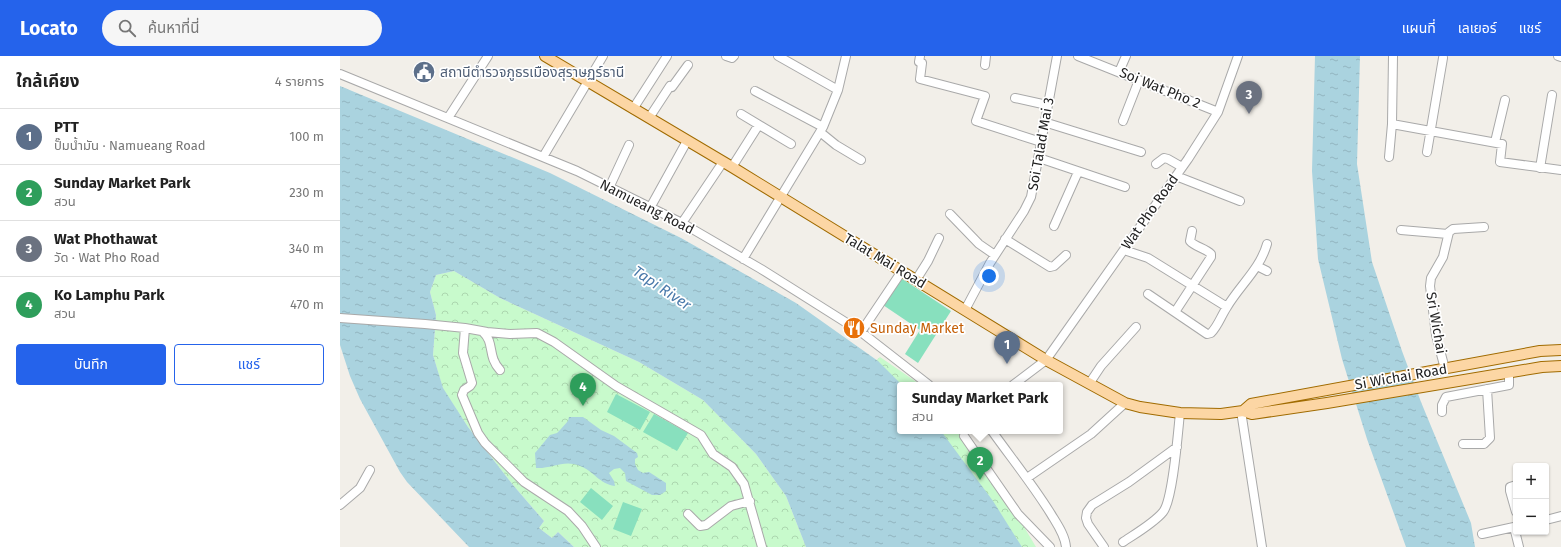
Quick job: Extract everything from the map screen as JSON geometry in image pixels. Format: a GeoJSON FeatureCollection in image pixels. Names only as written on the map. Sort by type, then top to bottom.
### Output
{"type":"FeatureCollection","features":[{"type":"Feature","properties":{"kind":"main road","name":"Talat Mai Road"},"geometry":{"type":"LineString","coordinates":[[545,56],[688,141],[1046,360],[1125,403],[1140,408],[1180,412],[1221,414],[1242,411]]}},
{"type":"Feature","properties":{"kind":"main road","name":"Si Wichai Road"},"geometry":{"type":"LineString","coordinates":[[1242,411],[1251,404],[1540,351],[1561,350]]}},
{"type":"Feature","properties":{"kind":"main road","name":"Si Wichai Road"},"geometry":{"type":"LineString","coordinates":[[1242,411],[1252,414],[1428,387],[1509,372],[1561,366]]}},
{"type":"Feature","properties":{"kind":"street"},"geometry":{"type":"LineString","coordinates":[[448,118],[488,56]]}},
{"type":"Feature","properties":{"kind":"street"},"geometry":{"type":"LineString","coordinates":[[543,157],[602,56]]}},
{"type":"Feature","properties":{"kind":"street"},"geometry":{"type":"LineString","coordinates":[[633,109],[667,56]]}},
{"type":"Feature","properties":{"kind":"street"},"geometry":{"type":"LineString","coordinates":[[726,56],[732,58],[734,56]]}},
{"type":"Feature","properties":{"kind":"street"},"geometry":{"type":"LineString","coordinates":[[778,56],[838,90]]}},
{"type":"Feature","properties":{"kind":"street"},"geometry":{"type":"LineString","coordinates":[[743,259],[822,130],[838,90],[846,56]]}},
{"type":"Feature","properties":{"kind":"street"},"geometry":{"type":"LineString","coordinates":[[920,56],[919,62],[922,63],[920,79],[985,96],[976,121],[1041,142]]}},
{"type":"Feature","properties":{"kind":"street"},"geometry":{"type":"LineString","coordinates":[[985,65],[986,56]]}},
{"type":"Feature","properties":{"kind":"street","name":"Soi Talad Mai 3"},"geometry":{"type":"LineString","coordinates":[[965,310],[995,254],[1024,211],[1031,197],[1057,56]]}},
{"type":"Feature","properties":{"kind":"street","name":"Soi Wat Pho 2"},"geometry":{"type":"LineString","coordinates":[[1078,56],[1218,112]]}},
{"type":"Feature","properties":{"kind":"street"},"geometry":{"type":"LineString","coordinates":[[1119,72],[1126,56]]}},
{"type":"Feature","properties":{"kind":"street","name":"Wat Pho Road"},"geometry":{"type":"LineString","coordinates":[[1046,360],[1176,176],[1218,112],[1238,56]]}},
{"type":"Feature","properties":{"kind":"street"},"geometry":{"type":"LineString","coordinates":[[1389,157],[1392,124],[1393,56]]}},
{"type":"Feature","properties":{"kind":"street"},"geometry":{"type":"LineString","coordinates":[[1427,152],[1429,131],[1443,58]]}},
{"type":"Feature","properties":{"kind":"street"},"geometry":{"type":"LineString","coordinates":[[649,118],[670,86],[672,87],[688,65]]}},
{"type":"Feature","properties":{"kind":"street","name":"Namueang Road"},"geometry":{"type":"LineString","coordinates":[[340,74],[577,171],[682,223],[762,269],[861,332],[925,382]]}},
{"type":"Feature","properties":{"kind":"street"},"geometry":{"type":"LineString","coordinates":[[1123,121],[1139,80]]}},
{"type":"Feature","properties":{"kind":"street"},"geometry":{"type":"LineString","coordinates":[[755,90],[822,130],[836,145],[861,160]]}},
{"type":"Feature","properties":{"kind":"street"},"geometry":{"type":"LineString","coordinates":[[1540,168],[1552,96]]}},
{"type":"Feature","properties":{"kind":"street"},"geometry":{"type":"LineString","coordinates":[[1015,98],[1047,105]]}},
{"type":"Feature","properties":{"kind":"street"},"geometry":{"type":"LineString","coordinates":[[1495,142],[1505,100]]}},
{"type":"Feature","properties":{"kind":"street"},"geometry":{"type":"LineString","coordinates":[[741,114],[758,126],[791,144]]}},
{"type":"Feature","properties":{"kind":"street"},"geometry":{"type":"LineString","coordinates":[[1044,122],[1141,152]]}},
{"type":"Feature","properties":{"kind":"street"},"geometry":{"type":"LineString","coordinates":[[1392,124],[1495,142],[1502,144],[1500,162],[1561,170]]}},
{"type":"Feature","properties":{"kind":"street"},"geometry":{"type":"LineString","coordinates":[[682,223],[758,126]]}},
{"type":"Feature","properties":{"kind":"street"},"geometry":{"type":"LineString","coordinates":[[650,208],[688,141]]}},
{"type":"Feature","properties":{"kind":"street"},"geometry":{"type":"LineString","coordinates":[[609,188],[629,145]]}},
{"type":"Feature","properties":{"kind":"street"},"geometry":{"type":"LineString","coordinates":[[1039,158],[1125,188]]}},
{"type":"Feature","properties":{"kind":"street"},"geometry":{"type":"LineString","coordinates":[[1156,164],[1164,158],[1182,167]]}},
{"type":"Feature","properties":{"kind":"street"},"geometry":{"type":"LineString","coordinates":[[1054,226],[1078,172]]}},
{"type":"Feature","properties":{"kind":"street"},"geometry":{"type":"LineString","coordinates":[[1176,176],[1240,201]]}},
{"type":"Feature","properties":{"kind":"street"},"geometry":{"type":"LineString","coordinates":[[950,214],[979,244],[995,254]]}},
{"type":"Feature","properties":{"kind":"street"},"geometry":{"type":"LineString","coordinates":[[1401,230],[1449,233],[1453,229],[1484,227]]}},
{"type":"Feature","properties":{"kind":"street"},"geometry":{"type":"LineString","coordinates":[[1175,312],[1211,257],[1211,254],[1208,251],[1192,244],[1190,241],[1192,231]]}},
{"type":"Feature","properties":{"kind":"street","name":"Sri Wichai"},"geometry":{"type":"LineString","coordinates":[[1445,369],[1436,335],[1430,286],[1431,278],[1443,257],[1449,233]]}},
{"type":"Feature","properties":{"kind":"street"},"geometry":{"type":"LineString","coordinates":[[916,280],[928,261],[939,238]]}},
{"type":"Feature","properties":{"kind":"street"},"geometry":{"type":"LineString","coordinates":[[1005,239],[1050,267],[1054,266],[1066,255]]}},
{"type":"Feature","properties":{"kind":"street"},"geometry":{"type":"LineString","coordinates":[[1148,294],[1207,334],[1210,334],[1215,329],[1227,307],[1257,266],[1264,255],[1268,244]]}},
{"type":"Feature","properties":{"kind":"street"},"geometry":{"type":"LineString","coordinates":[[1124,250],[1148,258],[1227,307]]}},
{"type":"Feature","properties":{"kind":"street"},"geometry":{"type":"LineString","coordinates":[[1257,266],[1267,271]]}},
{"type":"Feature","properties":{"kind":"street"},"geometry":{"type":"LineString","coordinates":[[861,332],[902,271]]}},
{"type":"Feature","properties":{"kind":"street"},"geometry":{"type":"LineString","coordinates":[[340,318],[425,324],[465,328],[483,332],[510,334],[537,333],[558,345],[616,386],[701,435],[713,454],[732,467],[744,484],[762,547]]}},
{"type":"Feature","properties":{"kind":"street"},"geometry":{"type":"LineString","coordinates":[[1089,384],[1101,366],[1136,327]]}},
{"type":"Feature","properties":{"kind":"street"},"geometry":{"type":"LineString","coordinates":[[465,328],[462,353],[472,383],[462,392],[462,397],[478,433],[485,443],[524,482],[568,511],[582,526],[596,547]]}},
{"type":"Feature","properties":{"kind":"street"},"geometry":{"type":"LineString","coordinates":[[483,332],[490,344],[492,359],[500,370]]}},
{"type":"Feature","properties":{"kind":"street"},"geometry":{"type":"LineString","coordinates":[[1017,382],[1046,360]]}},
{"type":"Feature","properties":{"kind":"street"},"geometry":{"type":"LineString","coordinates":[[1442,412],[1442,405],[1446,396],[1509,385],[1509,372]]}},
{"type":"Feature","properties":{"kind":"street"},"geometry":{"type":"LineString","coordinates":[[1463,444],[1484,444],[1490,438],[1487,389]]}},
{"type":"Feature","properties":{"kind":"street"},"geometry":{"type":"LineString","coordinates":[[1027,478],[1092,434],[1125,403]]}},
{"type":"Feature","properties":{"kind":"street"},"geometry":{"type":"LineString","coordinates":[[1242,411],[1262,547]]}},
{"type":"Feature","properties":{"kind":"street"},"geometry":{"type":"LineString","coordinates":[[1123,542],[1163,512],[1168,503],[1177,447],[1180,412]]}},
{"type":"Feature","properties":{"kind":"street"},"geometry":{"type":"LineString","coordinates":[[994,434],[1027,478],[1066,540],[1066,547]]}},
{"type":"Feature","properties":{"kind":"street"},"geometry":{"type":"LineString","coordinates":[[964,436],[1018,514],[1050,547]]}},
{"type":"Feature","properties":{"kind":"street"},"geometry":{"type":"LineString","coordinates":[[1104,547],[1088,524],[1086,518],[1087,512],[1092,505],[1129,482],[1177,447]]}},
{"type":"Feature","properties":{"kind":"street"},"geometry":{"type":"LineString","coordinates":[[340,505],[360,488],[370,470]]}},
{"type":"Feature","properties":{"kind":"street"},"geometry":{"type":"LineString","coordinates":[[1513,486],[1510,487],[1510,491],[1513,502]]}},
{"type":"Feature","properties":{"kind":"street"},"geometry":{"type":"LineString","coordinates":[[688,514],[700,526],[706,525],[731,506],[750,501]]}},
{"type":"Feature","properties":{"kind":"street"},"geometry":{"type":"LineString","coordinates":[[1549,519],[1561,516]]}},
{"type":"Feature","properties":{"kind":"street"},"geometry":{"type":"LineString","coordinates":[[1482,534],[1513,527]]}},
{"type":"Feature","properties":{"kind":"street"},"geometry":{"type":"LineString","coordinates":[[1517,535],[1519,547]]}},
{"type":"Feature","properties":{"kind":"green space"},"geometry":{"type":"Polygon","coordinates":[[[454,271],[500,298],[639,362],[703,400],[756,454],[786,496],[806,547],[574,547],[558,532],[552,538],[539,528],[544,521],[513,485],[468,427],[443,389],[433,355],[436,315],[430,292],[436,275],[454,271]]]}},
{"type":"Feature","properties":{"kind":"green space"},"geometry":{"type":"Polygon","coordinates":[[[901,278],[951,311],[918,363],[905,354],[920,330],[883,305],[901,278]]]}},
{"type":"Feature","properties":{"kind":"green space"},"geometry":{"type":"Polygon","coordinates":[[[880,357],[917,382],[897,383],[873,363],[880,357]]]}},
{"type":"Feature","properties":{"kind":"green space"},"geometry":{"type":"Polygon","coordinates":[[[616,394],[650,412],[640,430],[607,412],[616,394]]]}},
{"type":"Feature","properties":{"kind":"green space"},"geometry":{"type":"Polygon","coordinates":[[[654,414],[688,433],[677,451],[643,432],[654,414]]]}},
{"type":"Feature","properties":{"kind":"green space"},"geometry":{"type":"Polygon","coordinates":[[[934,434],[960,434],[1014,510],[1036,547],[1015,547],[934,434]]]}},
{"type":"Feature","properties":{"kind":"green space"},"geometry":{"type":"Polygon","coordinates":[[[591,488],[613,506],[602,520],[580,502],[591,488]]]}},
{"type":"Feature","properties":{"kind":"green space"},"geometry":{"type":"Polygon","coordinates":[[[623,502],[642,509],[631,536],[613,529],[623,502]]]}},
{"type":"Feature","properties":{"kind":"water"},"geometry":{"type":"Polygon","coordinates":[[[1315,56],[1360,56],[1357,164],[1372,262],[1421,402],[1471,523],[1475,547],[1406,547],[1367,439],[1342,359],[1318,259],[1312,171],[1315,56]]]}},
{"type":"Feature","properties":{"kind":"water","name":"Tapi River"},"geometry":{"type":"Polygon","coordinates":[[[340,86],[550,173],[681,238],[796,303],[878,361],[899,382],[897,382],[897,434],[943,434],[993,501],[1022,547],[806,547],[786,496],[756,454],[703,400],[639,362],[500,298],[454,271],[436,275],[430,292],[436,315],[433,355],[443,388],[468,427],[513,485],[544,521],[539,528],[552,538],[558,532],[574,547],[469,547],[407,482],[400,472],[360,399],[350,376],[340,345],[340,86]]]}},
{"type":"Feature","properties":{"kind":"water"},"geometry":{"type":"Polygon","coordinates":[[[569,417],[583,417],[601,430],[614,436],[637,453],[638,457],[635,459],[635,464],[638,470],[643,473],[649,472],[666,483],[666,491],[660,495],[652,495],[626,481],[625,473],[620,468],[614,469],[609,473],[615,486],[605,483],[585,468],[574,464],[536,468],[535,453],[550,435],[557,433],[560,430],[568,421],[569,417]]]}},
{"type":"Feature","properties":{"kind":"place","name":"สถานีตำรวจภูธรเมืองสุราษฏร์ธานี"},"geometry":{"type":"Point","coordinates":[424,72]}},
{"type":"Feature","properties":{"kind":"place","name":"Wat Phothawat"},"geometry":{"type":"Point","coordinates":[1249,114]}},
{"type":"Feature","properties":{"kind":"place","name":"Sunday Market"},"geometry":{"type":"Point","coordinates":[854,328]}},
{"type":"Feature","properties":{"kind":"place","name":"PTT"},"geometry":{"type":"Point","coordinates":[1007,364]}},
{"type":"Feature","properties":{"kind":"place","name":"Ko Lamphu Park"},"geometry":{"type":"Point","coordinates":[583,406]}},
{"type":"Feature","properties":{"kind":"place","name":"Sunday Market Park"},"geometry":{"type":"Point","coordinates":[980,480]}}]}
